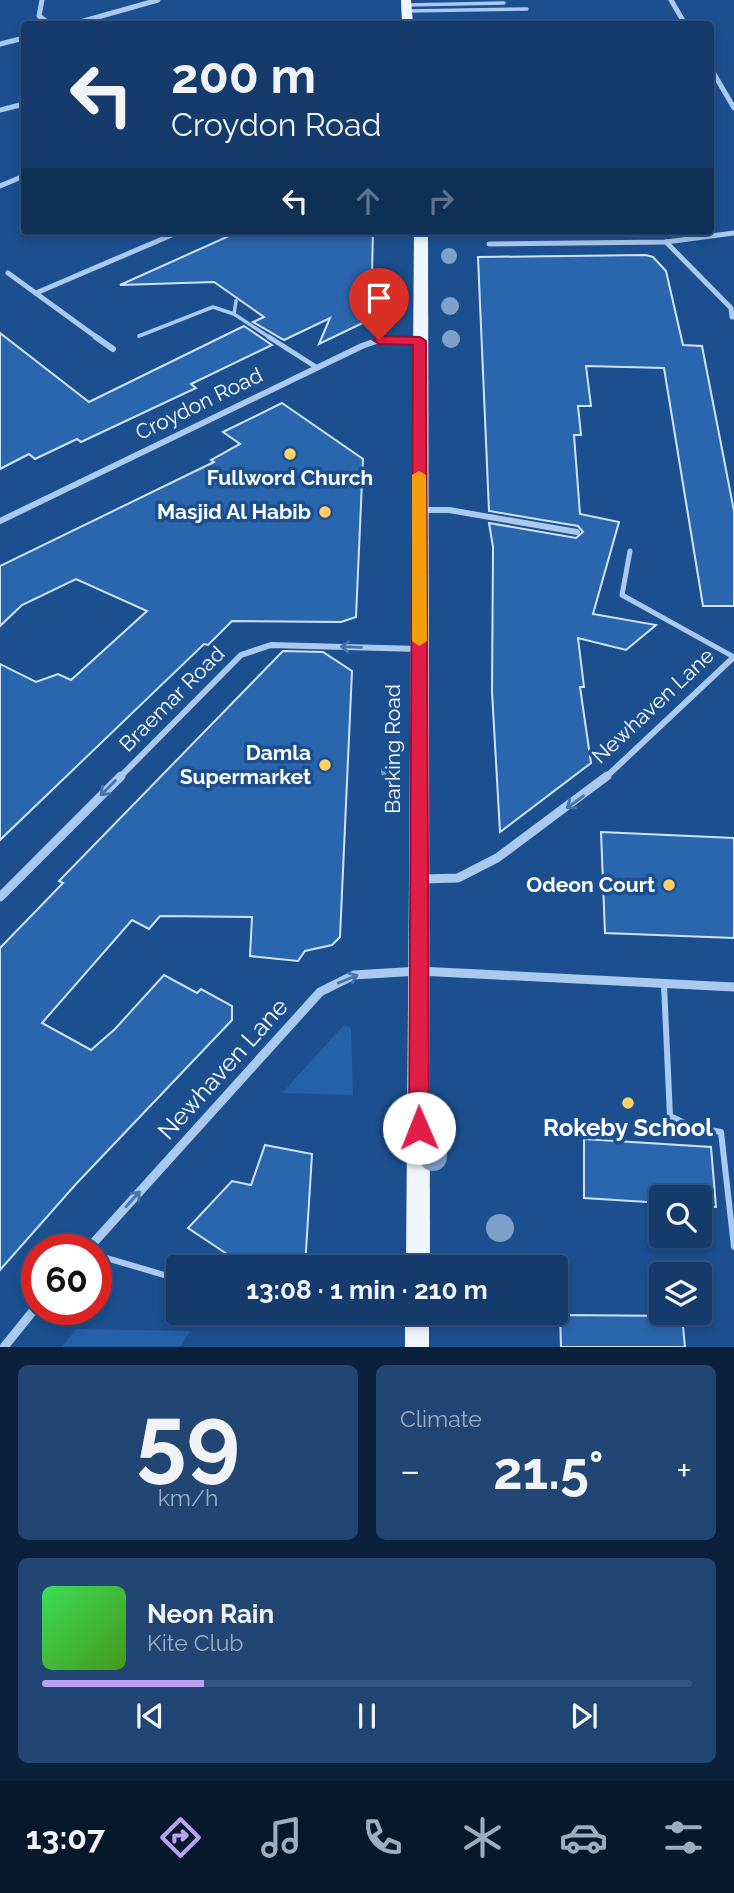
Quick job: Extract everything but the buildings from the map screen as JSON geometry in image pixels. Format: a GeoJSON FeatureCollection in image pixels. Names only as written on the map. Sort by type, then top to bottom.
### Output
{"type":"FeatureCollection","features":[{"type":"Feature","properties":{"kind":"main road","name":"Barking Road"},"geometry":{"type":"LineString","coordinates":[[418,1255],[418,510],[421,235]]}},
{"type":"Feature","properties":{"kind":"main road"},"geometry":{"type":"LineString","coordinates":[[417,1325],[417,1347]]}},
{"type":"Feature","properties":{"kind":"street"},"geometry":{"type":"LineString","coordinates":[[42,0],[39,16],[46,21]]}},
{"type":"Feature","properties":{"kind":"street"},"geometry":{"type":"LineString","coordinates":[[84,21],[158,0]]}},
{"type":"Feature","properties":{"kind":"street"},"geometry":{"type":"LineString","coordinates":[[671,0],[683,21]]}},
{"type":"Feature","properties":{"kind":"street"},"geometry":{"type":"LineString","coordinates":[[0,44],[21,38]]}},
{"type":"Feature","properties":{"kind":"street"},"geometry":{"type":"LineString","coordinates":[[714,74],[734,107]]}},
{"type":"Feature","properties":{"kind":"street"},"geometry":{"type":"LineString","coordinates":[[0,110],[21,105]]}},
{"type":"Feature","properties":{"kind":"street"},"geometry":{"type":"LineString","coordinates":[[0,186],[21,177]]}},
{"type":"Feature","properties":{"kind":"street"},"geometry":{"type":"LineString","coordinates":[[489,244],[666,242],[734,233]]}},
{"type":"Feature","properties":{"kind":"street"},"geometry":{"type":"LineString","coordinates":[[36,293],[172,235]]}},
{"type":"Feature","properties":{"kind":"street"},"geometry":{"type":"LineString","coordinates":[[666,242],[731,308],[732,317]]}},
{"type":"Feature","properties":{"kind":"street"},"geometry":{"type":"LineString","coordinates":[[8,273],[113,349]]}},
{"type":"Feature","properties":{"kind":"street","name":"Croydon Road"},"geometry":{"type":"LineString","coordinates":[[0,521],[316,367],[379,340],[420,341]]}},
{"type":"Feature","properties":{"kind":"street"},"geometry":{"type":"LineString","coordinates":[[418,510],[449,510],[577,532]]}},
{"type":"Feature","properties":{"kind":"street","name":"Braemar Road"},"geometry":{"type":"LineString","coordinates":[[0,897],[241,655],[252,649],[271,645],[420,649]]}},
{"type":"Feature","properties":{"kind":"street","name":"Newhaven Lane"},"geometry":{"type":"LineString","coordinates":[[419,880],[458,878],[497,858],[595,787],[734,657]]}},
{"type":"Feature","properties":{"kind":"street","name":"Newhaven Lane"},"geometry":{"type":"LineString","coordinates":[[101,1234],[320,992],[354,975],[419,971],[734,987]]}},
{"type":"Feature","properties":{"kind":"street"},"geometry":{"type":"LineString","coordinates":[[4,1347],[22,1325]]}},
{"type":"Feature","properties":{"kind":"lane"},"geometry":{"type":"LineString","coordinates":[[406,5],[503,3]]}},
{"type":"Feature","properties":{"kind":"lane"},"geometry":{"type":"LineString","coordinates":[[406,5],[527,9]]}},
{"type":"Feature","properties":{"kind":"lane"},"geometry":{"type":"LineString","coordinates":[[234,314],[236,302]]}},
{"type":"Feature","properties":{"kind":"lane"},"geometry":{"type":"LineString","coordinates":[[139,336],[213,306],[234,314],[316,367]]}},
{"type":"Feature","properties":{"kind":"lane"},"geometry":{"type":"LineString","coordinates":[[630,551],[622,595],[734,657]]}},
{"type":"Feature","properties":{"kind":"lane"},"geometry":{"type":"LineString","coordinates":[[664,985],[670,1116],[693,1127],[721,1132],[734,1247]]}},
{"type":"Feature","properties":{"kind":"lane"},"geometry":{"type":"LineString","coordinates":[[112,1260],[166,1275]]}},
{"type":"Feature","properties":{"kind":"shaded area"},"geometry":{"type":"Polygon","coordinates":[[[344,1025],[351,1028],[353,1095],[282,1093],[344,1025]]]}},
{"type":"Feature","properties":{"kind":"shaded area"},"geometry":{"type":"Polygon","coordinates":[[[76,1329],[190,1331],[180,1347],[62,1347],[76,1329]]]}},
{"type":"Feature","properties":{"kind":"slow traffic"},"geometry":{"type":"LineString","coordinates":[[419,475],[419,641]]}},
{"type":"Feature","properties":{"kind":"place","name":"Fullword Church"},"geometry":{"type":"Point","coordinates":[290,454]}},
{"type":"Feature","properties":{"kind":"place","name":"Masjid Al Habib"},"geometry":{"type":"Point","coordinates":[325,512]}},
{"type":"Feature","properties":{"kind":"place","name":"Damla Supermarket"},"geometry":{"type":"Point","coordinates":[325,765]}},
{"type":"Feature","properties":{"kind":"place","name":"Odeon Court"},"geometry":{"type":"Point","coordinates":[669,885]}},
{"type":"Feature","properties":{"kind":"place","name":"Rokeby School"},"geometry":{"type":"Point","coordinates":[628,1103]}},
{"type":"Feature","properties":{"kind":"route"},"geometry":{"type":"LineString","coordinates":[[379,340],[420,341],[417,557],[420,671],[417,1038],[419,1128]]}}]}
